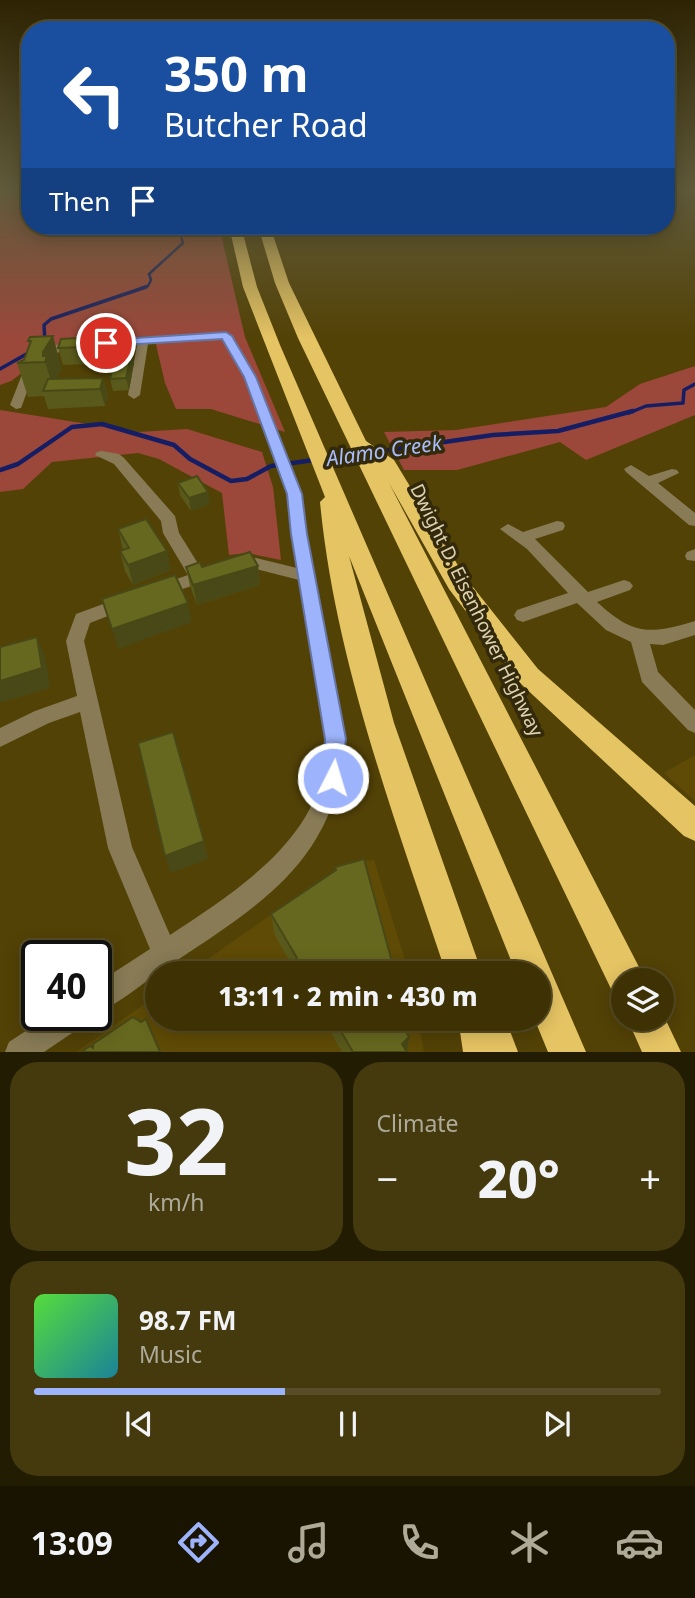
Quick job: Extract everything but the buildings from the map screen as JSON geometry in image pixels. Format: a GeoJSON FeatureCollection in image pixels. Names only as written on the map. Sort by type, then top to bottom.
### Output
{"type":"FeatureCollection","features":[{"type":"Feature","properties":{"kind":"highway"},"geometry":{"type":"LineString","coordinates":[[239,240],[258,312],[529,961]]}},
{"type":"Feature","properties":{"kind":"highway","name":"Dwight D. Eisenhower Highway"},"geometry":{"type":"LineString","coordinates":[[269,240],[293,309],[372,457],[620,968]]}},
{"type":"Feature","properties":{"kind":"highway"},"geometry":{"type":"LineString","coordinates":[[372,457],[457,583],[529,676],[695,826]]}},
{"type":"Feature","properties":{"kind":"highway"},"geometry":{"type":"LineString","coordinates":[[326,477],[334,545],[371,695],[392,767],[460,961]]}},
{"type":"Feature","properties":{"kind":"highway"},"geometry":{"type":"LineString","coordinates":[[551,1015],[566,1052]]}},
{"type":"Feature","properties":{"kind":"highway"},"geometry":{"type":"LineString","coordinates":[[478,1031],[482,1052]]}},
{"type":"Feature","properties":{"kind":"highway"},"geometry":{"type":"LineString","coordinates":[[490,1031],[499,1052]]}},
{"type":"Feature","properties":{"kind":"highway"},"geometry":{"type":"LineString","coordinates":[[652,1031],[662,1052]]}},
{"type":"Feature","properties":{"kind":"street"},"geometry":{"type":"LineString","coordinates":[[16,405],[23,383],[37,363],[58,347],[226,336],[250,377],[292,486],[336,739],[336,760],[326,797],[313,828],[284,866],[251,895],[112,989]]}},
{"type":"Feature","properties":{"kind":"street"},"geometry":{"type":"LineString","coordinates":[[134,396],[144,341]]}},
{"type":"Feature","properties":{"kind":"street"},"geometry":{"type":"LineString","coordinates":[[102,456],[114,457],[119,461],[169,520],[171,533],[199,578]]}},
{"type":"Feature","properties":{"kind":"street"},"geometry":{"type":"LineString","coordinates":[[631,469],[695,521]]}},
{"type":"Feature","properties":{"kind":"street"},"geometry":{"type":"LineString","coordinates":[[647,482],[672,473]]}},
{"type":"Feature","properties":{"kind":"street"},"geometry":{"type":"LineString","coordinates":[[557,526],[516,533],[618,631],[640,639],[674,638],[695,628]]}},
{"type":"Feature","properties":{"kind":"street"},"geometry":{"type":"LineString","coordinates":[[165,954],[120,848],[75,641],[82,619],[248,563],[262,562],[288,575],[307,575]]}},
{"type":"Feature","properties":{"kind":"street"},"geometry":{"type":"LineString","coordinates":[[523,615],[624,586]]}},
{"type":"Feature","properties":{"kind":"street"},"geometry":{"type":"LineString","coordinates":[[640,639],[649,676],[695,724]]}},
{"type":"Feature","properties":{"kind":"street"},"geometry":{"type":"LineString","coordinates":[[0,738],[42,717],[87,701]]}},
{"type":"Feature","properties":{"kind":"street"},"geometry":{"type":"LineString","coordinates":[[19,1052],[50,1031]]}},
{"type":"Feature","properties":{"kind":"shaded area"},"geometry":{"type":"Polygon","coordinates":[[[0,240],[222,240],[245,337],[285,432],[211,409],[176,409],[165,383],[154,336],[65,341],[11,381],[0,385],[0,240]]]}},
{"type":"Feature","properties":{"kind":"shaded area"},"geometry":{"type":"Polygon","coordinates":[[[695,366],[695,415],[586,460],[560,442],[457,470],[404,470],[384,432],[456,430],[606,407],[640,384],[695,366]]]}},
{"type":"Feature","properties":{"kind":"shaded area"},"geometry":{"type":"Polygon","coordinates":[[[0,410],[138,432],[187,429],[262,452],[273,487],[281,560],[247,553],[229,555],[222,493],[159,459],[138,453],[52,462],[23,489],[0,492],[0,410]]]}},
{"type":"Feature","properties":{"kind":"shaded area"},"geometry":{"type":"Polygon","coordinates":[[[695,755],[695,801],[664,773],[695,755]]]}},
{"type":"Feature","properties":{"kind":"shaded area"},"geometry":{"type":"Polygon","coordinates":[[[374,860],[405,961],[205,961],[345,863],[374,860]]]}},
{"type":"Feature","properties":{"kind":"shaded area"},"geometry":{"type":"Polygon","coordinates":[[[145,1004],[145,1031],[420,1031],[424,1052],[77,1052],[106,1031],[112,1031],[112,1027],[145,1004]]]}},
{"type":"Feature","properties":{"kind":"waterway","name":"Alamo Creek"},"geometry":{"type":"LineString","coordinates":[[141,288],[148,286],[151,280],[149,274],[183,243],[182,240]]}},
{"type":"Feature","properties":{"kind":"waterway","name":"Alamo Creek"},"geometry":{"type":"LineString","coordinates":[[45,342],[44,325],[51,319],[146,287]]}},
{"type":"Feature","properties":{"kind":"waterway","name":"Alamo Creek"},"geometry":{"type":"LineString","coordinates":[[0,369],[30,352]]}},
{"type":"Feature","properties":{"kind":"waterway","name":"Alamo Creek"},"geometry":{"type":"LineString","coordinates":[[629,413],[646,406],[683,403],[684,390],[695,384]]}},
{"type":"Feature","properties":{"kind":"waterway","name":"Alamo Creek"},"geometry":{"type":"LineString","coordinates":[[375,452],[493,435],[558,431],[633,411]]}},
{"type":"Feature","properties":{"kind":"waterway","name":"Alamo Creek"},"geometry":{"type":"LineString","coordinates":[[0,470],[18,464],[72,427],[102,424],[174,445],[190,459],[231,481],[247,479],[271,466],[314,460]]}},
{"type":"Feature","properties":{"kind":"waterway","name":"Alamo Creek"},"geometry":{"type":"LineString","coordinates":[[323,459],[359,454]]}},
{"type":"Feature","properties":{"kind":"route"},"geometry":{"type":"LineString","coordinates":[[106,343],[226,336],[250,377],[295,494],[299,534],[336,739],[333,778]]}}]}
